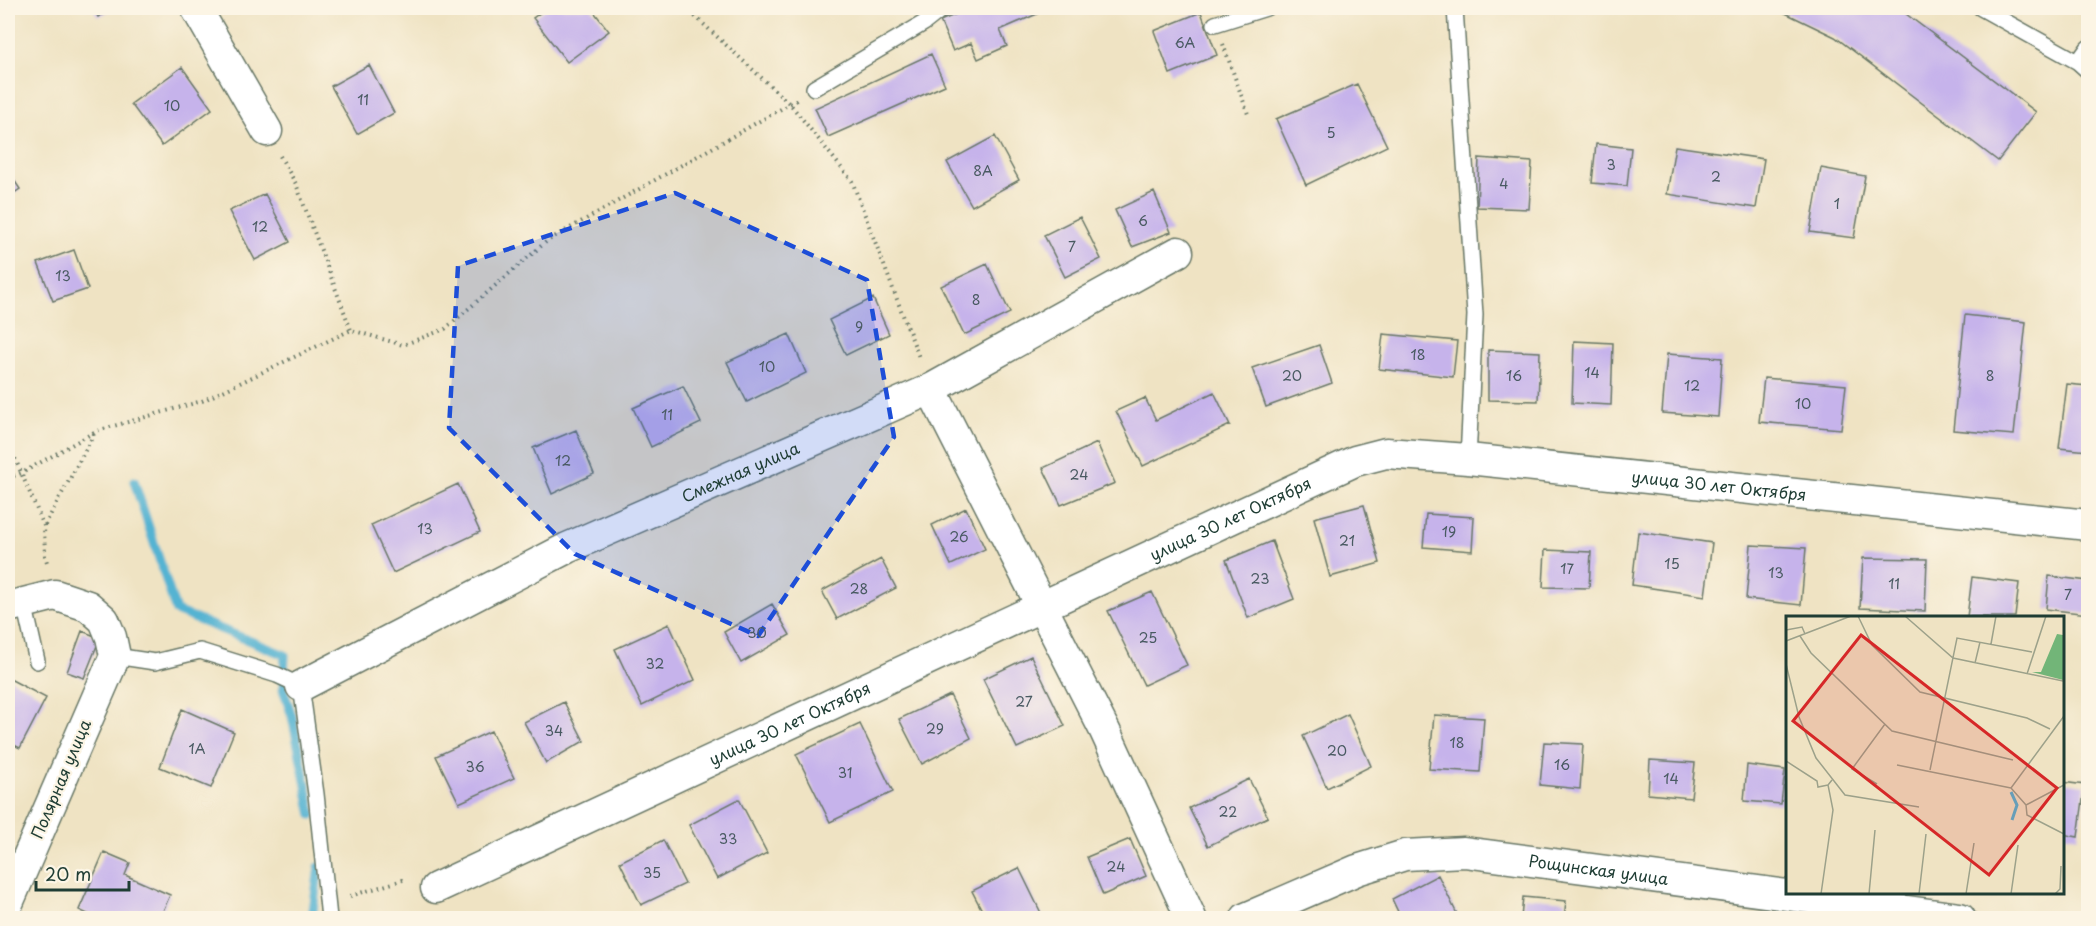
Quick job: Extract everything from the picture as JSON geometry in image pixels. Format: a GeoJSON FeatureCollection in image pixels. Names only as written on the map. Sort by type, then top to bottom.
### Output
{"type":"FeatureCollection","features":[{"type":"Feature","properties":{"kind":"street"},"geometry":{"type":"LineString","coordinates":[[196,8],[267,132]]}},
{"type":"Feature","properties":{"kind":"street","name":"Смежная улица"},"geometry":{"type":"LineString","coordinates":[[289,680],[567,548],[931,388],[1178,252]]}},
{"type":"Feature","properties":{"kind":"street"},"geometry":{"type":"LineString","coordinates":[[931,388],[1105,731],[1191,918]]}},
{"type":"Feature","properties":{"kind":"street","name":"улица 30 лет Октября"},"geometry":{"type":"LineString","coordinates":[[436,888],[1355,461],[1386,453],[1468,459],[2088,525]]}},
{"type":"Feature","properties":{"kind":"street"},"geometry":{"type":"LineString","coordinates":[[16,605],[55,595],[88,606],[104,620],[115,656]]}},
{"type":"Feature","properties":{"kind":"street","name":"Полярная улица"},"geometry":{"type":"LineString","coordinates":[[8,903],[115,656]]}},
{"type":"Feature","properties":{"kind":"street","name":"Рощинская улица"},"geometry":{"type":"LineString","coordinates":[[1246,918],[1357,870],[1405,855],[1464,852],[1960,918]]}},
{"type":"Feature","properties":{"kind":"lane"},"geometry":{"type":"LineString","coordinates":[[814,88],[924,23],[943,8]]}},
{"type":"Feature","properties":{"kind":"lane"},"geometry":{"type":"LineString","coordinates":[[1215,24],[1266,8]]}},
{"type":"Feature","properties":{"kind":"lane"},"geometry":{"type":"LineString","coordinates":[[1455,8],[1475,315],[1468,459]]}},
{"type":"Feature","properties":{"kind":"lane"},"geometry":{"type":"LineString","coordinates":[[1981,8],[2083,67],[2088,48]]}},
{"type":"Feature","properties":{"kind":"lane"},"geometry":{"type":"LineString","coordinates":[[16,605],[37,661]]}},
{"type":"Feature","properties":{"kind":"lane"},"geometry":{"type":"LineString","coordinates":[[115,656],[155,662],[200,651],[289,680],[316,794],[328,911]]}},
{"type":"Feature","properties":{"kind":"path"},"geometry":{"type":"LineString","coordinates":[[686,8],[791,105],[852,181],[931,388]]}},
{"type":"Feature","properties":{"kind":"path"},"geometry":{"type":"LineString","coordinates":[[1215,24],[1248,114]]}},
{"type":"Feature","properties":{"kind":"path"},"geometry":{"type":"LineString","coordinates":[[8,478],[22,473],[96,431],[202,401],[351,330],[403,345],[445,329],[547,241],[791,105],[814,88]]}},
{"type":"Feature","properties":{"kind":"path"},"geometry":{"type":"LineString","coordinates":[[267,132],[296,184],[351,330]]}},
{"type":"Feature","properties":{"kind":"path"},"geometry":{"type":"LineString","coordinates":[[44,526],[96,431]]}},
{"type":"Feature","properties":{"kind":"path"},"geometry":{"type":"LineString","coordinates":[[8,442],[44,526],[45,556],[55,595]]}},
{"type":"Feature","properties":{"kind":"path"},"geometry":{"type":"LineString","coordinates":[[328,911],[403,880],[436,888]]}},
{"type":"Feature","properties":{"kind":"highlighted area"},"geometry":{"type":"Polygon","coordinates":[[[675,193],[867,280],[894,437],[758,636],[575,554],[449,428],[458,266],[675,193]]]}},
{"type":"Feature","properties":{"kind":"building"},"geometry":{"type":"Polygon","coordinates":[[[93,8],[114,8],[98,17],[93,8]]]}},
{"type":"Feature","properties":{"kind":"building"},"geometry":{"type":"Polygon","coordinates":[[[547,8],[591,8],[609,31],[567,62],[533,18],[547,8]]]}},
{"type":"Feature","properties":{"kind":"building"},"geometry":{"type":"Polygon","coordinates":[[[971,8],[1035,8],[1037,14],[1000,30],[1007,46],[978,59],[971,43],[953,51],[940,21],[971,8]]]}},
{"type":"Feature","properties":{"kind":"building"},"geometry":{"type":"Polygon","coordinates":[[[1775,8],[1898,8],[2036,112],[1998,161],[1835,37],[1775,8]]]}},
{"type":"Feature","properties":{"kind":"building"},"geometry":{"type":"Polygon","coordinates":[[[1201,12],[1217,55],[1170,74],[1154,31],[1201,12]]]}},
{"type":"Feature","properties":{"kind":"building"},"geometry":{"type":"Polygon","coordinates":[[[931,54],[945,85],[828,137],[815,108],[931,54]]]}},
{"type":"Feature","properties":{"kind":"building"},"geometry":{"type":"Polygon","coordinates":[[[369,65],[394,113],[357,134],[331,86],[369,65]]]}},
{"type":"Feature","properties":{"kind":"building"},"geometry":{"type":"Polygon","coordinates":[[[182,67],[212,109],[162,146],[131,104],[182,67]]]}},
{"type":"Feature","properties":{"kind":"building"},"geometry":{"type":"Polygon","coordinates":[[[1357,84],[1387,146],[1306,185],[1276,119],[1357,84]]]}},
{"type":"Feature","properties":{"kind":"building"},"geometry":{"type":"Polygon","coordinates":[[[995,136],[1019,180],[972,206],[947,162],[995,136]]]}},
{"type":"Feature","properties":{"kind":"building"},"geometry":{"type":"Polygon","coordinates":[[[1596,144],[1631,148],[1627,186],[1592,183],[1596,144]]]}},
{"type":"Feature","properties":{"kind":"building"},"geometry":{"type":"Polygon","coordinates":[[[1675,146],[1764,159],[1756,208],[1667,194],[1675,146]]]}},
{"type":"Feature","properties":{"kind":"building"},"geometry":{"type":"Polygon","coordinates":[[[1479,158],[1532,162],[1529,209],[1477,207],[1479,158]]]}},
{"type":"Feature","properties":{"kind":"building"},"geometry":{"type":"Polygon","coordinates":[[[1821,168],[1865,176],[1854,238],[1810,232],[1821,168]]]}},
{"type":"Feature","properties":{"kind":"building"},"geometry":{"type":"Polygon","coordinates":[[[8,171],[20,189],[8,197],[8,171]]]}},
{"type":"Feature","properties":{"kind":"building"},"geometry":{"type":"Polygon","coordinates":[[[1154,192],[1171,232],[1132,247],[1115,210],[1154,192]]]}},
{"type":"Feature","properties":{"kind":"building"},"geometry":{"type":"Polygon","coordinates":[[[265,194],[290,242],[255,260],[229,211],[265,194]]]}},
{"type":"Feature","properties":{"kind":"building"},"geometry":{"type":"Polygon","coordinates":[[[1080,217],[1101,259],[1065,277],[1044,235],[1080,217]]]}},
{"type":"Feature","properties":{"kind":"building"},"geometry":{"type":"Polygon","coordinates":[[[74,250],[88,289],[53,301],[38,263],[74,250]]]}},
{"type":"Feature","properties":{"kind":"building"},"geometry":{"type":"Polygon","coordinates":[[[987,264],[1010,313],[964,335],[941,286],[987,264]]]}},
{"type":"Feature","properties":{"kind":"building"},"geometry":{"type":"Polygon","coordinates":[[[873,298],[889,334],[846,355],[829,320],[873,298]]]}},
{"type":"Feature","properties":{"kind":"building"},"geometry":{"type":"Polygon","coordinates":[[[1965,315],[2026,322],[2014,435],[1953,430],[1965,315]]]}},
{"type":"Feature","properties":{"kind":"building"},"geometry":{"type":"Polygon","coordinates":[[[789,334],[806,373],[747,402],[727,362],[789,334]]]}},
{"type":"Feature","properties":{"kind":"building"},"geometry":{"type":"Polygon","coordinates":[[[1383,334],[1457,341],[1453,377],[1379,369],[1383,334]]]}},
{"type":"Feature","properties":{"kind":"building"},"geometry":{"type":"Polygon","coordinates":[[[1574,341],[1613,343],[1611,405],[1572,403],[1574,341]]]}},
{"type":"Feature","properties":{"kind":"building"},"geometry":{"type":"Polygon","coordinates":[[[1319,345],[1332,383],[1266,407],[1252,368],[1319,345]]]}},
{"type":"Feature","properties":{"kind":"building"},"geometry":{"type":"Polygon","coordinates":[[[1488,350],[1540,352],[1538,401],[1488,400],[1488,350]]]}},
{"type":"Feature","properties":{"kind":"building"},"geometry":{"type":"Polygon","coordinates":[[[1667,354],[1722,358],[1718,417],[1662,413],[1667,354]]]}},
{"type":"Feature","properties":{"kind":"building"},"geometry":{"type":"Polygon","coordinates":[[[1764,378],[1846,385],[1841,429],[1759,422],[1764,378]]]}},
{"type":"Feature","properties":{"kind":"building"},"geometry":{"type":"Polygon","coordinates":[[[2067,384],[2088,386],[2088,451],[2059,448],[2067,384]]]}},
{"type":"Feature","properties":{"kind":"building"},"geometry":{"type":"Polygon","coordinates":[[[683,386],[701,423],[651,447],[633,408],[683,386]]]}},
{"type":"Feature","properties":{"kind":"building"},"geometry":{"type":"Polygon","coordinates":[[[1214,392],[1230,425],[1143,466],[1116,411],[1145,398],[1156,420],[1214,392]]]}},
{"type":"Feature","properties":{"kind":"building"},"geometry":{"type":"Polygon","coordinates":[[[576,430],[594,474],[552,494],[533,448],[576,430]]]}},
{"type":"Feature","properties":{"kind":"building"},"geometry":{"type":"Polygon","coordinates":[[[1097,443],[1115,483],[1061,505],[1043,468],[1097,443]]]}},
{"type":"Feature","properties":{"kind":"building"},"geometry":{"type":"Polygon","coordinates":[[[458,484],[480,532],[393,573],[371,525],[458,484]]]}},
{"type":"Feature","properties":{"kind":"building"},"geometry":{"type":"Polygon","coordinates":[[[1364,505],[1380,563],[1330,577],[1314,518],[1364,505]]]}},
{"type":"Feature","properties":{"kind":"building"},"geometry":{"type":"Polygon","coordinates":[[[966,508],[985,549],[951,565],[932,525],[966,508]]]}},
{"type":"Feature","properties":{"kind":"building"},"geometry":{"type":"Polygon","coordinates":[[[1426,514],[1474,517],[1472,551],[1423,547],[1426,514]]]}},
{"type":"Feature","properties":{"kind":"building"},"geometry":{"type":"Polygon","coordinates":[[[1638,532],[1712,543],[1705,596],[1632,585],[1638,532]]]}},
{"type":"Feature","properties":{"kind":"building"},"geometry":{"type":"Polygon","coordinates":[[[1272,541],[1294,599],[1248,618],[1226,560],[1272,541]]]}},
{"type":"Feature","properties":{"kind":"building"},"geometry":{"type":"Polygon","coordinates":[[[1751,545],[1806,548],[1801,605],[1746,599],[1751,545]]]}},
{"type":"Feature","properties":{"kind":"building"},"geometry":{"type":"Polygon","coordinates":[[[1545,550],[1591,552],[1589,588],[1543,587],[1545,550]]]}},
{"type":"Feature","properties":{"kind":"building"},"geometry":{"type":"Polygon","coordinates":[[[1863,558],[1927,559],[1925,611],[1860,608],[1863,558]]]}},
{"type":"Feature","properties":{"kind":"building"},"geometry":{"type":"Polygon","coordinates":[[[881,559],[896,588],[837,619],[822,591],[881,559]]]}},
{"type":"Feature","properties":{"kind":"building"},"geometry":{"type":"Polygon","coordinates":[[[2049,576],[2088,581],[2088,614],[2046,609],[2049,576]]]}},
{"type":"Feature","properties":{"kind":"building"},"geometry":{"type":"Polygon","coordinates":[[[1972,577],[2019,583],[2015,616],[1967,616],[1972,577]]]}},
{"type":"Feature","properties":{"kind":"building"},"geometry":{"type":"Polygon","coordinates":[[[1152,592],[1187,665],[1144,685],[1108,611],[1152,592]]]}},
{"type":"Feature","properties":{"kind":"building"},"geometry":{"type":"Polygon","coordinates":[[[772,604],[790,635],[741,663],[724,632],[772,604]]]}},
{"type":"Feature","properties":{"kind":"building"},"geometry":{"type":"Polygon","coordinates":[[[669,624],[695,680],[642,706],[615,649],[669,624]]]}},
{"type":"Feature","properties":{"kind":"building"},"geometry":{"type":"Polygon","coordinates":[[[82,631],[100,638],[84,678],[67,672],[82,631]]]}},
{"type":"Feature","properties":{"kind":"building"},"geometry":{"type":"Polygon","coordinates":[[[1031,656],[1065,726],[1017,748],[983,679],[1031,656]]]}},
{"type":"Feature","properties":{"kind":"building"},"geometry":{"type":"Polygon","coordinates":[[[8,678],[46,698],[20,748],[8,742],[8,678]]]}},
{"type":"Feature","properties":{"kind":"building"},"geometry":{"type":"Polygon","coordinates":[[[950,695],[971,738],[922,764],[899,719],[950,695]]]}},
{"type":"Feature","properties":{"kind":"building"},"geometry":{"type":"Polygon","coordinates":[[[564,702],[584,741],[546,763],[524,722],[564,702]]]}},
{"type":"Feature","properties":{"kind":"building"},"geometry":{"type":"Polygon","coordinates":[[[182,709],[234,732],[211,788],[160,767],[182,709]]]}},
{"type":"Feature","properties":{"kind":"building"},"geometry":{"type":"Polygon","coordinates":[[[1348,714],[1371,766],[1327,788],[1303,736],[1348,714]]]}},
{"type":"Feature","properties":{"kind":"building"},"geometry":{"type":"Polygon","coordinates":[[[1434,715],[1484,718],[1480,772],[1429,769],[1434,715]]]}},
{"type":"Feature","properties":{"kind":"building"},"geometry":{"type":"Polygon","coordinates":[[[860,724],[893,792],[830,822],[796,754],[860,724]]]}},
{"type":"Feature","properties":{"kind":"building"},"geometry":{"type":"Polygon","coordinates":[[[491,731],[514,778],[459,803],[436,756],[491,731]]]}},
{"type":"Feature","properties":{"kind":"building"},"geometry":{"type":"Polygon","coordinates":[[[1544,742],[1583,744],[1580,789],[1540,785],[1544,742]]]}},
{"type":"Feature","properties":{"kind":"building"},"geometry":{"type":"Polygon","coordinates":[[[1650,760],[1695,763],[1691,798],[1648,794],[1650,760]]]}},
{"type":"Feature","properties":{"kind":"building"},"geometry":{"type":"Polygon","coordinates":[[[1747,765],[1785,770],[1781,804],[1744,801],[1747,765]]]}},
{"type":"Feature","properties":{"kind":"building"},"geometry":{"type":"Polygon","coordinates":[[[1249,779],[1268,817],[1208,846],[1189,808],[1249,779]]]}},
{"type":"Feature","properties":{"kind":"building"},"geometry":{"type":"Polygon","coordinates":[[[2063,782],[2085,785],[2078,837],[2063,834],[2063,782]]]}},
{"type":"Feature","properties":{"kind":"building"},"geometry":{"type":"Polygon","coordinates":[[[739,799],[767,853],[717,879],[689,825],[739,799]]]}},
{"type":"Feature","properties":{"kind":"building"},"geometry":{"type":"Polygon","coordinates":[[[1130,839],[1146,876],[1103,895],[1087,857],[1130,839]]]}},
{"type":"Feature","properties":{"kind":"building"},"geometry":{"type":"Polygon","coordinates":[[[663,840],[685,884],[641,905],[620,862],[663,840]]]}},
{"type":"Feature","properties":{"kind":"building"},"geometry":{"type":"Polygon","coordinates":[[[104,852],[130,863],[125,875],[170,895],[160,918],[91,918],[92,916],[79,910],[104,852]]]}},
{"type":"Feature","properties":{"kind":"building"},"geometry":{"type":"Polygon","coordinates":[[[1019,868],[1043,917],[986,918],[972,891],[1019,868]]]}},
{"type":"Feature","properties":{"kind":"building"},"geometry":{"type":"Polygon","coordinates":[[[1438,875],[1458,916],[1401,918],[1392,899],[1438,875]]]}},
{"type":"Feature","properties":{"kind":"building"},"geometry":{"type":"Polygon","coordinates":[[[1523,897],[1566,901],[1564,918],[1521,918],[1523,897]]]}},
{"type":"Feature","properties":{"kind":"building"},"geometry":{"type":"Polygon","coordinates":[[[1616,915],[1637,917],[1637,918],[1615,918],[1616,915]]]}},
{"type":"Feature","properties":{"kind":"waterway"},"geometry":{"type":"LineString","coordinates":[[134,481],[176,611],[285,655],[283,689],[292,716],[312,815]]}},
{"type":"Feature","properties":{"kind":"waterway"},"geometry":{"type":"LineString","coordinates":[[312,918],[319,867]]}}]}
